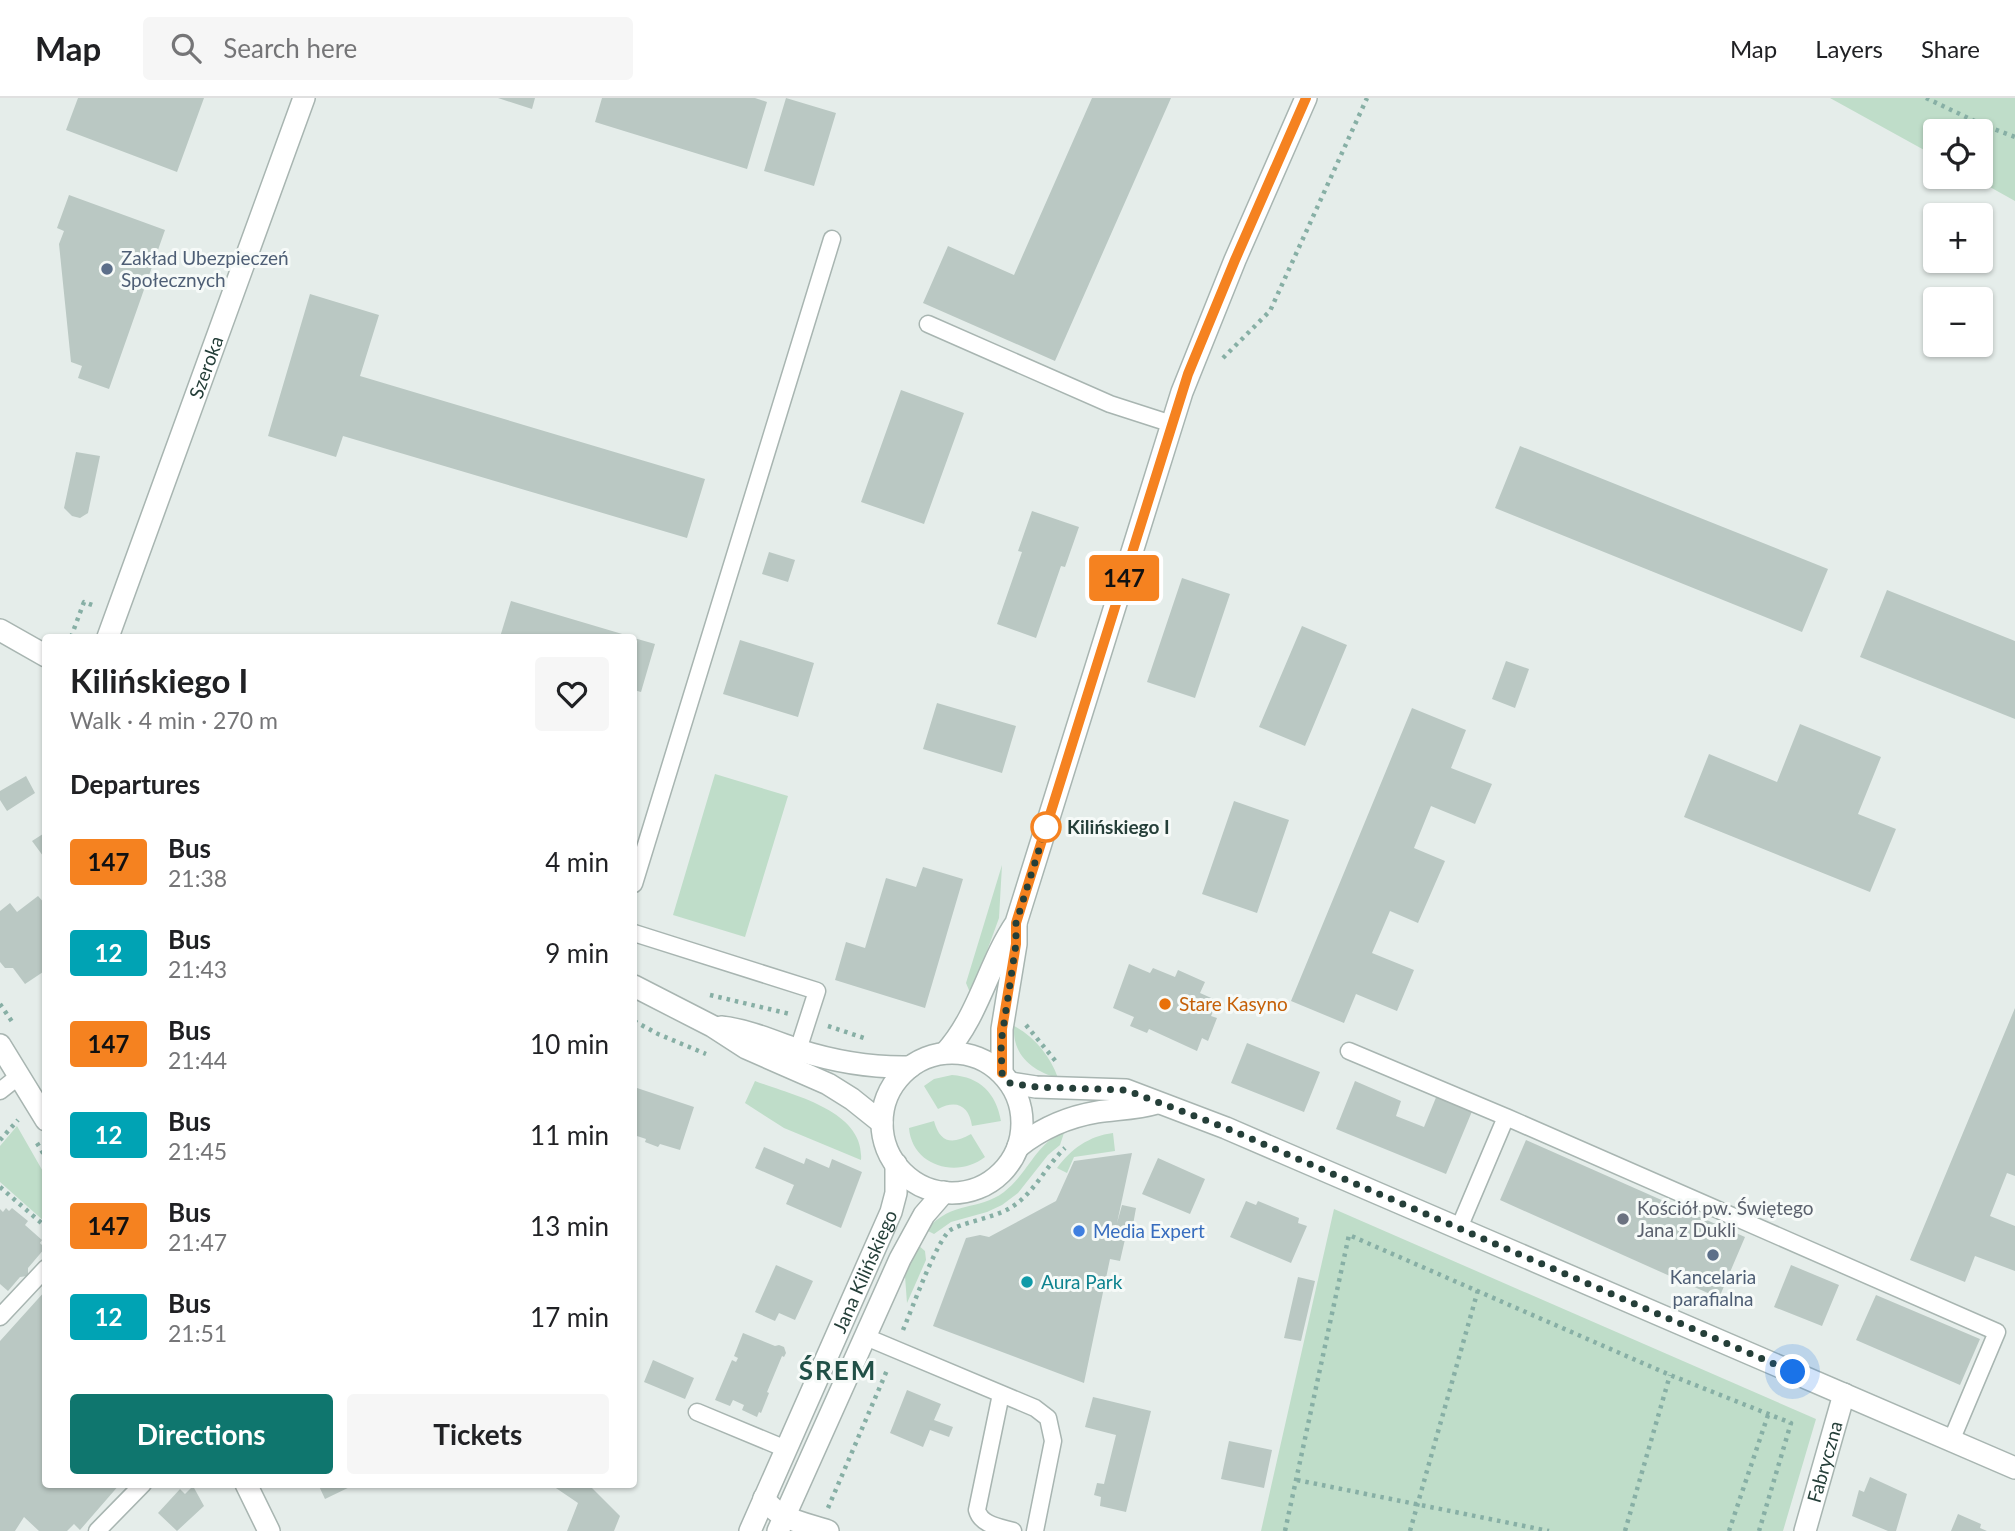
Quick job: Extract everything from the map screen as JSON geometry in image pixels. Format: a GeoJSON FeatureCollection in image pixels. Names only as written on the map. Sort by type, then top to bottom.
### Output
{"type":"FeatureCollection","features":[{"type":"Feature","properties":{"kind":"street","name":"Szeroka"},"geometry":{"type":"LineString","coordinates":[[109,634],[304,98]]}},
{"type":"Feature","properties":{"kind":"street"},"geometry":{"type":"LineString","coordinates":[[945,1053],[970,1019],[999,951],[1016,923],[1172,424],[1205,332],[1306,98]]}},
{"type":"Feature","properties":{"kind":"street"},"geometry":{"type":"LineString","coordinates":[[0,630],[42,654]]}},
{"type":"Feature","properties":{"kind":"street"},"geometry":{"type":"LineString","coordinates":[[1016,923],[1016,944],[1002,1029],[1006,1078],[1016,1093],[1023,1114],[1018,1147],[1006,1167],[989,1182],[967,1191],[944,1192],[916,1183],[895,1164],[888,1151],[882,1123],[889,1092],[895,1082],[910,1067],[926,1058],[945,1053],[976,1057],[1006,1078],[1036,1087],[1126,1090],[1217,1124],[2015,1468]]}},
{"type":"Feature","properties":{"kind":"street"},"geometry":{"type":"LineString","coordinates":[[637,988],[712,1026],[746,1048],[828,1084],[882,1123]]}},
{"type":"Feature","properties":{"kind":"street"},"geometry":{"type":"LineString","coordinates":[[712,1026],[748,1032],[799,1050],[855,1065],[910,1067]]}},
{"type":"Feature","properties":{"kind":"street"},"geometry":{"type":"LineString","coordinates":[[0,1045],[42,1113]]}},
{"type":"Feature","properties":{"kind":"street"},"geometry":{"type":"LineString","coordinates":[[1018,1147],[1049,1125],[1099,1111],[1134,1109],[1157,1103]]}},
{"type":"Feature","properties":{"kind":"street","name":"Jana Kilińskiego"},"geometry":{"type":"LineString","coordinates":[[750,1531],[891,1212],[896,1194],[895,1164]]}},
{"type":"Feature","properties":{"kind":"street","name":"Jana Kilińskiego"},"geometry":{"type":"LineString","coordinates":[[781,1524],[913,1235],[932,1205],[944,1192]]}},
{"type":"Feature","properties":{"kind":"street","name":"Fabryczna"},"geometry":{"type":"LineString","coordinates":[[1805,1531],[1844,1394]]}},
{"type":"Feature","properties":{"kind":"street"},"geometry":{"type":"LineString","coordinates":[[248,1488],[269,1531]]}},
{"type":"Feature","properties":{"kind":"street"},"geometry":{"type":"LineString","coordinates":[[764,1498],[781,1524],[823,1529]]}},
{"type":"Feature","properties":{"kind":"lane"},"geometry":{"type":"LineString","coordinates":[[637,874],[832,239]]}},
{"type":"Feature","properties":{"kind":"lane"},"geometry":{"type":"LineString","coordinates":[[928,324],[1110,404],[1172,424]]}},
{"type":"Feature","properties":{"kind":"lane"},"geometry":{"type":"LineString","coordinates":[[637,934],[817,990],[799,1050]]}},
{"type":"Feature","properties":{"kind":"lane"},"geometry":{"type":"LineString","coordinates":[[1349,1051],[1997,1332],[1951,1441]]}},
{"type":"Feature","properties":{"kind":"lane"},"geometry":{"type":"LineString","coordinates":[[0,1091],[19,1076]]}},
{"type":"Feature","properties":{"kind":"lane"},"geometry":{"type":"LineString","coordinates":[[1459,1228],[1506,1117]]}},
{"type":"Feature","properties":{"kind":"lane"},"geometry":{"type":"LineString","coordinates":[[0,1317],[42,1272]]}},
{"type":"Feature","properties":{"kind":"lane"},"geometry":{"type":"LineString","coordinates":[[866,1337],[1042,1412],[1051,1426],[1053,1441],[1035,1531]]}},
{"type":"Feature","properties":{"kind":"lane"},"geometry":{"type":"LineString","coordinates":[[1001,1394],[977,1510],[978,1515],[987,1523],[1013,1531]]}},
{"type":"Feature","properties":{"kind":"lane"},"geometry":{"type":"LineString","coordinates":[[697,1412],[786,1449]]}},
{"type":"Feature","properties":{"kind":"lane"},"geometry":{"type":"LineString","coordinates":[[97,1531],[139,1488]]}},
{"type":"Feature","properties":{"kind":"path"},"geometry":{"type":"LineString","coordinates":[[1222,359],[1270,311],[1367,98]]}},
{"type":"Feature","properties":{"kind":"path"},"geometry":{"type":"LineString","coordinates":[[1926,98],[1983,125],[2015,136]]}},
{"type":"Feature","properties":{"kind":"path"},"geometry":{"type":"LineString","coordinates":[[72,634],[84,602],[106,610]]}},
{"type":"Feature","properties":{"kind":"path"},"geometry":{"type":"LineString","coordinates":[[708,995],[808,1019],[864,1038]]}},
{"type":"Feature","properties":{"kind":"path"},"geometry":{"type":"LineString","coordinates":[[1020,1017],[1056,1060],[1068,1088]]}},
{"type":"Feature","properties":{"kind":"path"},"geometry":{"type":"LineString","coordinates":[[0,1140],[21,1117]]}},
{"type":"Feature","properties":{"kind":"path"},"geometry":{"type":"LineString","coordinates":[[823,1529],[836,1490],[944,1237],[958,1226],[988,1219],[1020,1201],[1070,1142],[1072,1118]]}},
{"type":"Feature","properties":{"kind":"path"},"geometry":{"type":"LineString","coordinates":[[0,1187],[42,1224]]}},
{"type":"Feature","properties":{"kind":"path"},"geometry":{"type":"LineString","coordinates":[[1285,1531],[1349,1235],[1670,1375],[1791,1423],[1759,1531]]}},
{"type":"Feature","properties":{"kind":"path"},"geometry":{"type":"LineString","coordinates":[[1410,1531],[1478,1290]]}},
{"type":"Feature","properties":{"kind":"path"},"geometry":{"type":"LineString","coordinates":[[1625,1531],[1670,1375]]}},
{"type":"Feature","properties":{"kind":"path"},"geometry":{"type":"LineString","coordinates":[[1729,1531],[1768,1415]]}},
{"type":"Feature","properties":{"kind":"path"},"geometry":{"type":"LineString","coordinates":[[1297,1480],[1549,1531]]}},
{"type":"Feature","properties":{"kind":"green space"},"geometry":{"type":"Polygon","coordinates":[[[1830,98],[2015,98],[2015,201],[1993,189],[1993,119],[1923,119],[1923,149],[1830,98]]]}},
{"type":"Feature","properties":{"kind":"green space"},"geometry":{"type":"Polygon","coordinates":[[[715,774],[788,796],[745,937],[673,915],[715,774]]]}},
{"type":"Feature","properties":{"kind":"green space"},"geometry":{"type":"Polygon","coordinates":[[[1002,865],[999,918],[971,995],[966,983],[1002,865]]]}},
{"type":"Feature","properties":{"kind":"green space"},"geometry":{"type":"Polygon","coordinates":[[[1014,1026],[1041,1048],[1058,1078],[1032,1066],[1020,1053],[1014,1036],[1014,1026]]]}},
{"type":"Feature","properties":{"kind":"green space"},"geometry":{"type":"Polygon","coordinates":[[[952,1075],[971,1079],[985,1088],[995,1102],[1001,1121],[972,1126],[968,1113],[961,1106],[951,1105],[938,1109],[924,1086],[934,1079],[952,1075]]]}},
{"type":"Feature","properties":{"kind":"green space"},"geometry":{"type":"Polygon","coordinates":[[[755,1081],[805,1099],[839,1117],[851,1129],[859,1143],[861,1160],[784,1128],[745,1103],[755,1081]]]}},
{"type":"Feature","properties":{"kind":"green space"},"geometry":{"type":"Polygon","coordinates":[[[934,1121],[940,1134],[948,1140],[958,1140],[971,1134],[985,1157],[974,1164],[949,1168],[927,1160],[918,1152],[909,1128],[934,1121]]]}},
{"type":"Feature","properties":{"kind":"green space"},"geometry":{"type":"Polygon","coordinates":[[[17,1126],[42,1170],[42,1219],[0,1182],[0,1146],[17,1126]]]}},
{"type":"Feature","properties":{"kind":"green space"},"geometry":{"type":"Polygon","coordinates":[[[1065,1130],[1060,1145],[1048,1155],[1018,1193],[1002,1205],[951,1222],[934,1234],[926,1230],[946,1214],[984,1202],[1004,1192],[1038,1152],[1065,1130]]]}},
{"type":"Feature","properties":{"kind":"green space"},"geometry":{"type":"Polygon","coordinates":[[[1113,1133],[1115,1151],[1074,1157],[1067,1173],[1057,1168],[1081,1144],[1113,1133]]]}},
{"type":"Feature","properties":{"kind":"green space"},"geometry":{"type":"Polygon","coordinates":[[[1334,1209],[1816,1419],[1783,1531],[1261,1531],[1334,1209]]]}},
{"type":"Feature","properties":{"kind":"green space"},"geometry":{"type":"Polygon","coordinates":[[[918,1245],[925,1251],[926,1260],[907,1303],[905,1276],[918,1245]]]}},
{"type":"Feature","properties":{"kind":"building"},"geometry":{"type":"Polygon","coordinates":[[[78,98],[204,98],[177,172],[66,130],[78,98]]]}},
{"type":"Feature","properties":{"kind":"building"},"geometry":{"type":"Polygon","coordinates":[[[498,98],[535,98],[532,109],[498,98]]]}},
{"type":"Feature","properties":{"kind":"building"},"geometry":{"type":"Polygon","coordinates":[[[602,98],[755,98],[767,102],[747,169],[595,122],[602,98]]]}},
{"type":"Feature","properties":{"kind":"building"},"geometry":{"type":"Polygon","coordinates":[[[786,98],[836,113],[814,186],[764,171],[786,98]]]}},
{"type":"Feature","properties":{"kind":"building"},"geometry":{"type":"Polygon","coordinates":[[[1092,98],[1171,98],[1055,361],[923,303],[948,246],[1014,275],[1092,98]]]}},
{"type":"Feature","properties":{"kind":"building","name":"Zakład Ubezpieczeń Społecznych"},"geometry":{"type":"Polygon","coordinates":[[[69,195],[165,230],[109,389],[78,378],[82,366],[71,362],[59,244],[64,231],[57,228],[69,195]]]}},
{"type":"Feature","properties":{"kind":"building"},"geometry":{"type":"Polygon","coordinates":[[[310,294],[379,315],[360,376],[705,479],[687,538],[343,436],[336,457],[268,436],[310,294]]]}},
{"type":"Feature","properties":{"kind":"building"},"geometry":{"type":"Polygon","coordinates":[[[901,390],[964,413],[924,524],[861,502],[901,390]]]}},
{"type":"Feature","properties":{"kind":"building"},"geometry":{"type":"Polygon","coordinates":[[[1520,446],[1828,569],[1802,632],[1495,508],[1520,446]]]}},
{"type":"Feature","properties":{"kind":"building"},"geometry":{"type":"Polygon","coordinates":[[[76,452],[100,456],[88,513],[80,518],[72,516],[64,508],[76,452]]]}},
{"type":"Feature","properties":{"kind":"building"},"geometry":{"type":"Polygon","coordinates":[[[1032,511],[1079,527],[1065,567],[1061,566],[1036,638],[997,624],[1022,552],[1018,551],[1032,511]]]}},
{"type":"Feature","properties":{"kind":"building"},"geometry":{"type":"Polygon","coordinates":[[[769,552],[795,560],[788,582],[762,574],[769,552]]]}},
{"type":"Feature","properties":{"kind":"building"},"geometry":{"type":"Polygon","coordinates":[[[1182,578],[1230,594],[1195,698],[1147,682],[1182,578]]]}},
{"type":"Feature","properties":{"kind":"building"},"geometry":{"type":"Polygon","coordinates":[[[1887,590],[2015,641],[2015,719],[1860,657],[1887,590]]]}},
{"type":"Feature","properties":{"kind":"building"},"geometry":{"type":"Polygon","coordinates":[[[511,601],[622,634],[501,634],[511,601]]]}},
{"type":"Feature","properties":{"kind":"building"},"geometry":{"type":"Polygon","coordinates":[[[1302,626],[1347,645],[1305,746],[1259,727],[1302,626]]]}},
{"type":"Feature","properties":{"kind":"building"},"geometry":{"type":"Polygon","coordinates":[[[637,639],[655,644],[641,692],[637,691],[637,639]]]}},
{"type":"Feature","properties":{"kind":"building"},"geometry":{"type":"Polygon","coordinates":[[[740,640],[814,663],[798,717],[723,694],[740,640]]]}},
{"type":"Feature","properties":{"kind":"building"},"geometry":{"type":"Polygon","coordinates":[[[1506,661],[1529,669],[1515,708],[1492,699],[1506,661]]]}},
{"type":"Feature","properties":{"kind":"building"},"geometry":{"type":"Polygon","coordinates":[[[937,703],[1016,726],[1002,773],[923,749],[937,703]]]}},
{"type":"Feature","properties":{"kind":"building"},"geometry":{"type":"Polygon","coordinates":[[[1412,708],[1466,730],[1451,768],[1492,784],[1475,824],[1431,806],[1414,848],[1445,861],[1418,923],[1390,911],[1372,953],[1414,970],[1397,1011],[1356,994],[1344,1023],[1291,1001],[1412,708]]]}},
{"type":"Feature","properties":{"kind":"building"},"geometry":{"type":"Polygon","coordinates":[[[1800,724],[1881,757],[1858,814],[1896,829],[1870,892],[1684,817],[1709,754],[1777,782],[1800,724]]]}},
{"type":"Feature","properties":{"kind":"building"},"geometry":{"type":"Polygon","coordinates":[[[26,776],[35,793],[7,811],[0,800],[0,791],[26,776]]]}},
{"type":"Feature","properties":{"kind":"building"},"geometry":{"type":"Polygon","coordinates":[[[1234,801],[1289,820],[1257,913],[1202,894],[1234,801]]]}},
{"type":"Feature","properties":{"kind":"building"},"geometry":{"type":"Polygon","coordinates":[[[42,835],[42,855],[32,841],[42,835]]]}},
{"type":"Feature","properties":{"kind":"building"},"geometry":{"type":"Polygon","coordinates":[[[923,867],[963,879],[925,1008],[835,980],[846,942],[865,948],[886,878],[916,887],[923,867]]]}},
{"type":"Feature","properties":{"kind":"building"},"geometry":{"type":"Polygon","coordinates":[[[38,896],[42,900],[42,973],[25,984],[13,968],[5,968],[0,962],[0,911],[10,903],[17,912],[38,896]]]}},
{"type":"Feature","properties":{"kind":"building","name":"Stare Kasyno"},"geometry":{"type":"Polygon","coordinates":[[[1129,964],[1150,973],[1153,968],[1175,977],[1178,970],[1205,982],[1200,993],[1218,1001],[1211,1016],[1217,1018],[1208,1041],[1202,1038],[1197,1051],[1149,1029],[1147,1033],[1130,1026],[1134,1017],[1113,1008],[1129,964]]]}},
{"type":"Feature","properties":{"kind":"building"},"geometry":{"type":"Polygon","coordinates":[[[2015,1008],[2015,1176],[2007,1173],[1990,1216],[2015,1226],[2015,1271],[1975,1256],[1965,1282],[1910,1260],[2015,1008]]]}},
{"type":"Feature","properties":{"kind":"building"},"geometry":{"type":"Polygon","coordinates":[[[1247,1043],[1320,1072],[1304,1112],[1231,1083],[1247,1043]]]}},
{"type":"Feature","properties":{"kind":"building"},"geometry":{"type":"Polygon","coordinates":[[[1355,1081],[1401,1101],[1396,1116],[1424,1127],[1437,1095],[1473,1109],[1446,1174],[1336,1129],[1355,1081]]]}},
{"type":"Feature","properties":{"kind":"building"},"geometry":{"type":"Polygon","coordinates":[[[637,1088],[694,1107],[680,1150],[660,1144],[658,1147],[645,1142],[646,1139],[637,1136],[637,1088]]]}},
{"type":"Feature","properties":{"kind":"building","name":"Kościół pw. Świętego Jana z Dukli"},"geometry":{"type":"Polygon","coordinates":[[[1526,1140],[1745,1237],[1719,1298],[1500,1200],[1526,1140]]]}},
{"type":"Feature","properties":{"kind":"building"},"geometry":{"type":"Polygon","coordinates":[[[764,1147],[804,1164],[806,1158],[829,1168],[832,1159],[862,1172],[841,1228],[786,1204],[794,1185],[755,1168],[764,1147]]]}},
{"type":"Feature","properties":{"kind":"building","name":"Aura Park"},"geometry":{"type":"Polygon","coordinates":[[[1132,1153],[1117,1223],[1122,1205],[1136,1208],[1131,1236],[1126,1235],[1120,1261],[1110,1259],[1084,1383],[933,1326],[966,1238],[980,1235],[989,1237],[1056,1201],[1074,1161],[1132,1153]]]}},
{"type":"Feature","properties":{"kind":"building"},"geometry":{"type":"Polygon","coordinates":[[[1158,1158],[1205,1179],[1190,1214],[1142,1194],[1158,1158]]]}},
{"type":"Feature","properties":{"kind":"building"},"geometry":{"type":"Polygon","coordinates":[[[1246,1201],[1256,1205],[1258,1201],[1299,1218],[1298,1223],[1307,1226],[1291,1263],[1230,1237],[1246,1201]]]}},
{"type":"Feature","properties":{"kind":"building"},"geometry":{"type":"Polygon","coordinates":[[[6,1208],[9,1211],[12,1208],[28,1221],[25,1225],[42,1240],[42,1252],[28,1268],[28,1276],[20,1277],[8,1291],[0,1284],[0,1209],[3,1212],[6,1208]]]}},
{"type":"Feature","properties":{"kind":"building"},"geometry":{"type":"Polygon","coordinates":[[[776,1265],[813,1281],[795,1320],[779,1313],[775,1321],[755,1312],[776,1265]]]}},
{"type":"Feature","properties":{"kind":"building"},"geometry":{"type":"Polygon","coordinates":[[[1791,1265],[1839,1285],[1822,1326],[1774,1307],[1791,1265]]]}},
{"type":"Feature","properties":{"kind":"building"},"geometry":{"type":"Polygon","coordinates":[[[1298,1277],[1315,1281],[1301,1341],[1284,1338],[1298,1277]]]}},
{"type":"Feature","properties":{"kind":"building"},"geometry":{"type":"Polygon","coordinates":[[[42,1294],[42,1488],[117,1488],[80,1530],[74,1524],[67,1531],[39,1531],[24,1517],[15,1531],[0,1531],[0,1341],[42,1294]]]}},
{"type":"Feature","properties":{"kind":"building"},"geometry":{"type":"Polygon","coordinates":[[[1876,1295],[1980,1339],[1960,1385],[1856,1340],[1876,1295]]]}},
{"type":"Feature","properties":{"kind":"building"},"geometry":{"type":"Polygon","coordinates":[[[743,1333],[784,1347],[786,1353],[782,1356],[761,1413],[759,1412],[757,1417],[742,1410],[744,1405],[733,1400],[730,1406],[715,1400],[732,1360],[736,1362],[738,1358],[734,1356],[743,1333]]]}},
{"type":"Feature","properties":{"kind":"building"},"geometry":{"type":"Polygon","coordinates":[[[653,1360],[694,1378],[685,1399],[644,1382],[653,1360]]]}},
{"type":"Feature","properties":{"kind":"building"},"geometry":{"type":"Polygon","coordinates":[[[907,1390],[941,1404],[934,1420],[953,1427],[949,1437],[930,1430],[923,1447],[890,1433],[907,1390]]]}},
{"type":"Feature","properties":{"kind":"building"},"geometry":{"type":"Polygon","coordinates":[[[1093,1397],[1151,1411],[1126,1512],[1100,1506],[1101,1497],[1094,1495],[1097,1483],[1104,1484],[1116,1435],[1085,1427],[1093,1397]]]}},
{"type":"Feature","properties":{"kind":"building"},"geometry":{"type":"Polygon","coordinates":[[[1229,1441],[1272,1450],[1264,1488],[1221,1479],[1229,1441]]]}},
{"type":"Feature","properties":{"kind":"building"},"geometry":{"type":"Polygon","coordinates":[[[1870,1477],[1907,1494],[1896,1531],[1888,1531],[1852,1516],[1859,1490],[1864,1492],[1870,1477]]]}},
{"type":"Feature","properties":{"kind":"building"},"geometry":{"type":"Polygon","coordinates":[[[194,1488],[204,1506],[177,1531],[158,1513],[180,1489],[185,1494],[194,1488]]]}},
{"type":"Feature","properties":{"kind":"building"},"geometry":{"type":"Polygon","coordinates":[[[320,1488],[348,1488],[325,1499],[320,1488]]]}},
{"type":"Feature","properties":{"kind":"building"},"geometry":{"type":"Polygon","coordinates":[[[556,1488],[592,1488],[620,1516],[614,1531],[567,1531],[578,1503],[556,1488]]]}},
{"type":"Feature","properties":{"kind":"building"},"geometry":{"type":"Polygon","coordinates":[[[1958,1514],[1981,1524],[1980,1528],[1987,1531],[1951,1531],[1958,1514]]]}},
{"type":"Feature","properties":{"kind":"bus line","name":"147"},"geometry":{"type":"LineString","coordinates":[[1002,1073],[1002,1029],[1016,944],[1016,923],[1165,445],[1205,332],[1306,98]]}},
{"type":"Feature","properties":{"kind":"place","name":"Zakład Ubezpieczeń Społecznych"},"geometry":{"type":"Point","coordinates":[107,269]}},
{"type":"Feature","properties":{"kind":"place","name":"Kilińskiego I"},"geometry":{"type":"Point","coordinates":[1046,827]}},
{"type":"Feature","properties":{"kind":"place","name":"Stare Kasyno"},"geometry":{"type":"Point","coordinates":[1165,1004]}},
{"type":"Feature","properties":{"kind":"place","name":"Kościół pw. Świętego Jana z Dukli"},"geometry":{"type":"Point","coordinates":[1623,1219]}},
{"type":"Feature","properties":{"kind":"place","name":"Media Expert"},"geometry":{"type":"Point","coordinates":[1079,1231]}},
{"type":"Feature","properties":{"kind":"place","name":"Kancelaria parafialna"},"geometry":{"type":"Point","coordinates":[1713,1255]}},
{"type":"Feature","properties":{"kind":"place","name":"Aura Park"},"geometry":{"type":"Point","coordinates":[1027,1282]}},
{"type":"Feature","properties":{"kind":"district","name":"ŚREM"},"geometry":{"type":"Point","coordinates":[838,1371]}},
{"type":"Feature","properties":{"kind":"route"},"geometry":{"type":"LineString","coordinates":[[1046,827],[1048,821],[1016,923],[1016,944],[1001,1043],[1002,1073],[1010,1083],[1036,1087],[1136,1092],[1157,1103],[1226,1128],[1793,1372]]}}]}
